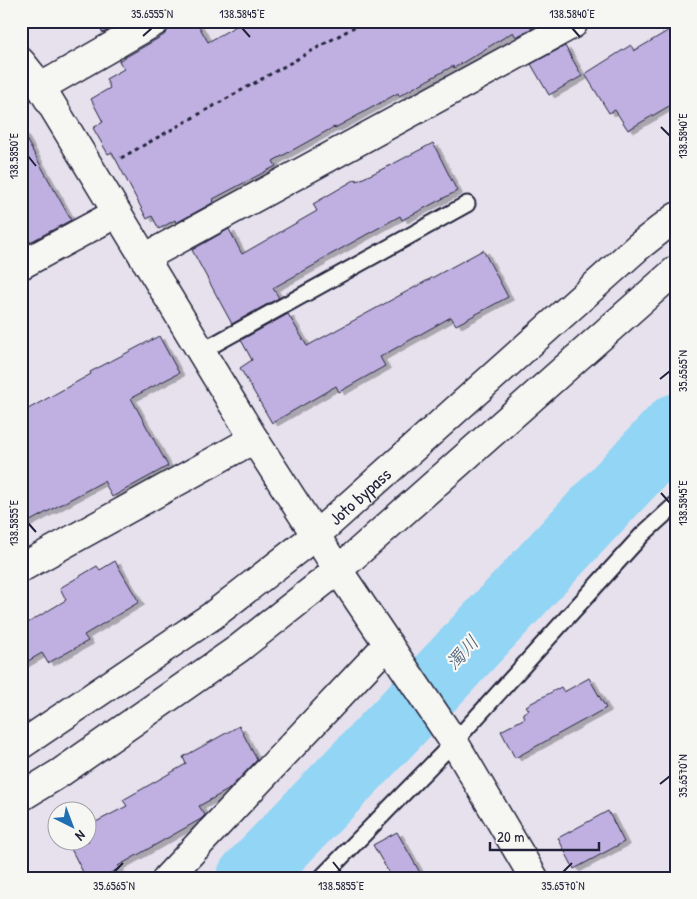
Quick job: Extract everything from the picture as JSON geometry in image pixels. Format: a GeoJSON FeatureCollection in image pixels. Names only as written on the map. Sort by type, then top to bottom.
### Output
{"type":"FeatureCollection","features":[{"type":"Feature","properties":{"kind":"main road"},"geometry":{"type":"LineString","coordinates":[[41,87],[156,21]]}},
{"type":"Feature","properties":{"kind":"main road"},"geometry":{"type":"LineString","coordinates":[[144,258],[573,24],[571,21]]}},
{"type":"Feature","properties":{"kind":"main road"},"geometry":{"type":"LineString","coordinates":[[21,62],[41,87],[254,439],[338,570],[454,742],[534,878]]}},
{"type":"Feature","properties":{"kind":"main road"},"geometry":{"type":"LineString","coordinates":[[21,265],[116,213]]}},
{"type":"Feature","properties":{"kind":"main road","name":"Joto bypass"},"geometry":{"type":"LineString","coordinates":[[21,745],[212,616],[316,535],[638,247],[676,217]]}},
{"type":"Feature","properties":{"kind":"main road"},"geometry":{"type":"LineString","coordinates":[[21,797],[60,773],[238,648],[338,570],[676,270]]}},
{"type":"Feature","properties":{"kind":"main road"},"geometry":{"type":"LineString","coordinates":[[21,568],[254,439]]}},
{"type":"Feature","properties":{"kind":"main road"},"geometry":{"type":"LineString","coordinates":[[167,878],[388,644]]}},
{"type":"Feature","properties":{"kind":"lane"},"geometry":{"type":"LineString","coordinates":[[202,351],[468,204]]}},
{"type":"Feature","properties":{"kind":"lane"},"geometry":{"type":"LineString","coordinates":[[321,878],[454,742],[642,535],[676,504]]}},
{"type":"Feature","properties":{"kind":"path"},"geometry":{"type":"LineString","coordinates":[[92,174],[365,21]]}},
{"type":"Feature","properties":{"kind":"building"},"geometry":{"type":"Polygon","coordinates":[[[96,21],[124,21],[103,33],[96,21]]]}},
{"type":"Feature","properties":{"kind":"building"},"geometry":{"type":"Polygon","coordinates":[[[172,21],[196,21],[208,42],[245,21],[545,21],[516,37],[513,32],[454,68],[453,66],[399,96],[398,93],[334,127],[273,161],[276,166],[213,199],[214,202],[176,223],[175,220],[159,229],[152,216],[147,219],[112,152],[108,154],[93,128],[103,122],[91,99],[110,88],[106,79],[124,69],[119,61],[164,35],[172,21]]]}},
{"type":"Feature","properties":{"kind":"building"},"geometry":{"type":"Polygon","coordinates":[[[676,26],[676,102],[628,130],[615,110],[609,113],[585,74],[631,45],[634,51],[676,26]]]}},
{"type":"Feature","properties":{"kind":"building"},"geometry":{"type":"Polygon","coordinates":[[[565,46],[582,76],[549,95],[531,64],[565,46]]]}},
{"type":"Feature","properties":{"kind":"building"},"geometry":{"type":"Polygon","coordinates":[[[21,130],[71,220],[21,247],[21,130]]]}},
{"type":"Feature","properties":{"kind":"building"},"geometry":{"type":"Polygon","coordinates":[[[433,143],[457,191],[402,220],[400,216],[273,288],[279,298],[232,324],[192,250],[229,229],[242,254],[317,211],[313,204],[356,179],[357,181],[433,143]]]}},
{"type":"Feature","properties":{"kind":"building"},"geometry":{"type":"Polygon","coordinates":[[[483,250],[508,297],[456,325],[451,317],[380,357],[385,366],[339,392],[336,386],[272,423],[240,368],[252,360],[241,340],[288,314],[307,346],[483,250]]]}},
{"type":"Feature","properties":{"kind":"building"},"geometry":{"type":"Polygon","coordinates":[[[159,336],[179,373],[131,398],[168,466],[112,497],[104,481],[21,526],[21,413],[91,374],[90,372],[159,336]]]}},
{"type":"Feature","properties":{"kind":"building"},"geometry":{"type":"Polygon","coordinates":[[[115,561],[139,602],[84,635],[88,641],[48,663],[42,653],[21,665],[21,627],[66,600],[60,588],[97,566],[100,570],[115,561]]]}},
{"type":"Feature","properties":{"kind":"building"},"geometry":{"type":"Polygon","coordinates":[[[589,678],[606,708],[515,758],[501,731],[525,718],[523,713],[529,710],[526,706],[561,687],[564,692],[589,678]]]}},
{"type":"Feature","properties":{"kind":"building"},"geometry":{"type":"Polygon","coordinates":[[[239,726],[257,760],[228,790],[199,806],[205,815],[201,819],[118,866],[119,868],[102,878],[86,878],[73,852],[98,852],[98,821],[127,806],[123,800],[186,764],[183,757],[239,726]]]}},
{"type":"Feature","properties":{"kind":"building"},"geometry":{"type":"Polygon","coordinates":[[[608,811],[624,842],[574,869],[558,838],[608,811]]]}},
{"type":"Feature","properties":{"kind":"building"},"geometry":{"type":"Polygon","coordinates":[[[397,832],[423,878],[392,878],[373,845],[397,832]]]}},
{"type":"Feature","properties":{"kind":"waterway","name":"濁川"},"geometry":{"type":"LineString","coordinates":[[249,878],[399,722],[676,426]]}}]}
